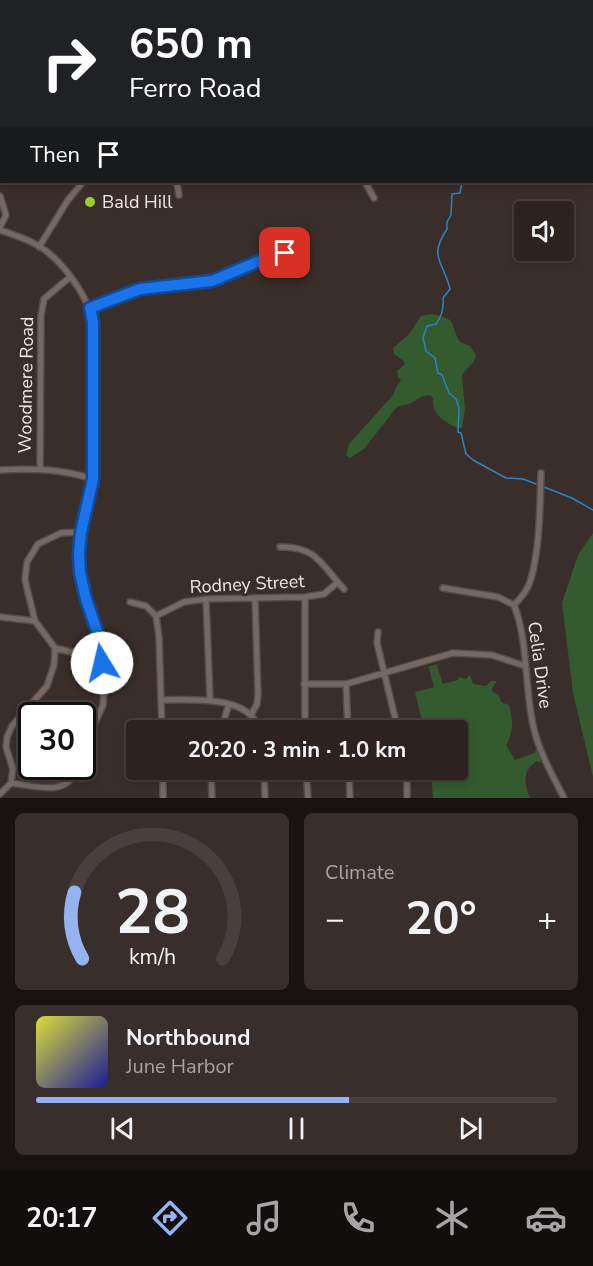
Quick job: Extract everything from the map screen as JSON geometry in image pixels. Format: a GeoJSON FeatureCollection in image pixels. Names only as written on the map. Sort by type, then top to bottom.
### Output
{"type":"FeatureCollection","features":[{"type":"Feature","properties":{"kind":"street"},"geometry":{"type":"LineString","coordinates":[[39,247],[82,183]]}},
{"type":"Feature","properties":{"kind":"street"},"geometry":{"type":"LineString","coordinates":[[176,183],[179,195]]}},
{"type":"Feature","properties":{"kind":"street"},"geometry":{"type":"LineString","coordinates":[[366,183],[374,198]]}},
{"type":"Feature","properties":{"kind":"street"},"geometry":{"type":"LineString","coordinates":[[0,196],[6,214],[0,229],[28,240],[51,254],[85,296],[93,322],[93,479],[81,532],[80,573],[100,648],[104,682],[103,705],[96,721]]}},
{"type":"Feature","properties":{"kind":"street"},"geometry":{"type":"LineString","coordinates":[[90,308],[140,289],[212,281],[264,259],[285,253]]}},
{"type":"Feature","properties":{"kind":"street","name":"Woodmere Road"},"geometry":{"type":"LineString","coordinates":[[40,468],[41,316],[44,299],[69,277]]}},
{"type":"Feature","properties":{"kind":"street"},"geometry":{"type":"LineString","coordinates":[[0,470],[40,468],[66,471],[93,479]]}},
{"type":"Feature","properties":{"kind":"street"},"geometry":{"type":"LineString","coordinates":[[514,604],[525,593],[530,582],[538,529],[541,473]]}},
{"type":"Feature","properties":{"kind":"street"},"geometry":{"type":"LineString","coordinates":[[81,532],[61,533],[38,544],[27,562],[25,580],[35,621],[55,648],[71,652],[100,648]]}},
{"type":"Feature","properties":{"kind":"street"},"geometry":{"type":"LineString","coordinates":[[280,547],[307,550],[321,560],[344,589]]}},
{"type":"Feature","properties":{"kind":"street","name":"Rodney Street"},"geometry":{"type":"LineString","coordinates":[[156,616],[184,602],[206,599],[304,597],[324,594],[338,582]]}},
{"type":"Feature","properties":{"kind":"street","name":"Celia Drive"},"geometry":{"type":"LineString","coordinates":[[443,588],[498,597],[514,604],[537,740],[564,798]]}},
{"type":"Feature","properties":{"kind":"street"},"geometry":{"type":"LineString","coordinates":[[304,597],[305,720]]}},
{"type":"Feature","properties":{"kind":"street"},"geometry":{"type":"LineString","coordinates":[[251,715],[257,704],[258,694],[255,598]]}},
{"type":"Feature","properties":{"kind":"street"},"geometry":{"type":"LineString","coordinates":[[206,599],[210,699]]}},
{"type":"Feature","properties":{"kind":"street"},"geometry":{"type":"LineString","coordinates":[[130,602],[146,606],[156,616],[162,720]]}},
{"type":"Feature","properties":{"kind":"street"},"geometry":{"type":"LineString","coordinates":[[0,617],[35,621]]}},
{"type":"Feature","properties":{"kind":"street"},"geometry":{"type":"LineString","coordinates":[[378,632],[377,643],[383,674],[395,720]]}},
{"type":"Feature","properties":{"kind":"street"},"geometry":{"type":"LineString","coordinates":[[0,794],[11,783],[13,770],[6,747],[7,737],[12,726],[47,686],[54,665],[55,648]]}},
{"type":"Feature","properties":{"kind":"street"},"geometry":{"type":"LineString","coordinates":[[304,684],[346,684],[453,653],[492,655],[525,666]]}},
{"type":"Feature","properties":{"kind":"street"},"geometry":{"type":"LineString","coordinates":[[346,684],[348,720]]}},
{"type":"Feature","properties":{"kind":"street"},"geometry":{"type":"LineString","coordinates":[[161,700],[210,699],[230,704],[251,715],[254,720]]}},
{"type":"Feature","properties":{"kind":"street"},"geometry":{"type":"LineString","coordinates":[[224,720],[230,704]]}},
{"type":"Feature","properties":{"kind":"street"},"geometry":{"type":"LineString","coordinates":[[11,783],[57,791],[72,780]]}},
{"type":"Feature","properties":{"kind":"street"},"geometry":{"type":"LineString","coordinates":[[163,780],[163,798]]}},
{"type":"Feature","properties":{"kind":"street"},"geometry":{"type":"LineString","coordinates":[[211,780],[212,798]]}},
{"type":"Feature","properties":{"kind":"street"},"geometry":{"type":"LineString","coordinates":[[264,780],[265,798]]}},
{"type":"Feature","properties":{"kind":"street"},"geometry":{"type":"LineString","coordinates":[[307,780],[308,798]]}},
{"type":"Feature","properties":{"kind":"street"},"geometry":{"type":"LineString","coordinates":[[349,780],[350,798]]}},
{"type":"Feature","properties":{"kind":"street"},"geometry":{"type":"LineString","coordinates":[[407,780],[407,798]]}},
{"type":"Feature","properties":{"kind":"green space"},"geometry":{"type":"Polygon","coordinates":[[[431,314],[450,320],[460,342],[470,346],[476,355],[462,376],[465,409],[462,428],[442,419],[434,408],[430,395],[424,396],[396,408],[364,449],[350,458],[346,455],[349,444],[394,394],[401,380],[397,371],[405,364],[394,354],[393,348],[409,334],[421,316],[431,314]]]}},
{"type":"Feature","properties":{"kind":"green space"},"geometry":{"type":"Polygon","coordinates":[[[593,533],[593,777],[573,693],[562,603],[578,555],[593,533]]]}},
{"type":"Feature","properties":{"kind":"green space"},"geometry":{"type":"Polygon","coordinates":[[[439,664],[437,666],[443,684],[458,680],[459,677],[466,679],[470,675],[473,684],[486,686],[491,681],[497,681],[492,691],[499,696],[501,702],[509,705],[511,715],[512,731],[506,745],[515,760],[534,753],[536,750],[539,751],[541,757],[541,763],[537,761],[527,773],[526,788],[530,798],[433,798],[432,780],[468,780],[468,720],[422,720],[415,692],[434,687],[427,667],[439,664]]]}},
{"type":"Feature","properties":{"kind":"waterway"},"geometry":{"type":"LineString","coordinates":[[462,183],[460,193],[452,194],[451,215],[438,247],[439,259],[450,289],[443,298],[442,312],[438,321],[436,324],[427,326],[423,338],[426,351],[435,358],[438,373],[442,375],[449,393],[456,399],[459,408],[458,432],[461,433],[466,454],[506,478],[523,479],[536,484]]}},
{"type":"Feature","properties":{"kind":"waterway"},"geometry":{"type":"LineString","coordinates":[[544,487],[572,498],[593,510]]}},
{"type":"Feature","properties":{"kind":"place","name":"Bald Hill"},"geometry":{"type":"Point","coordinates":[90,202]}},
{"type":"Feature","properties":{"kind":"route"},"geometry":{"type":"LineString","coordinates":[[102,663],[97,631],[80,573],[79,553],[81,532],[93,479],[93,322],[90,308],[140,289],[212,281],[264,259],[285,253]]}}]}
